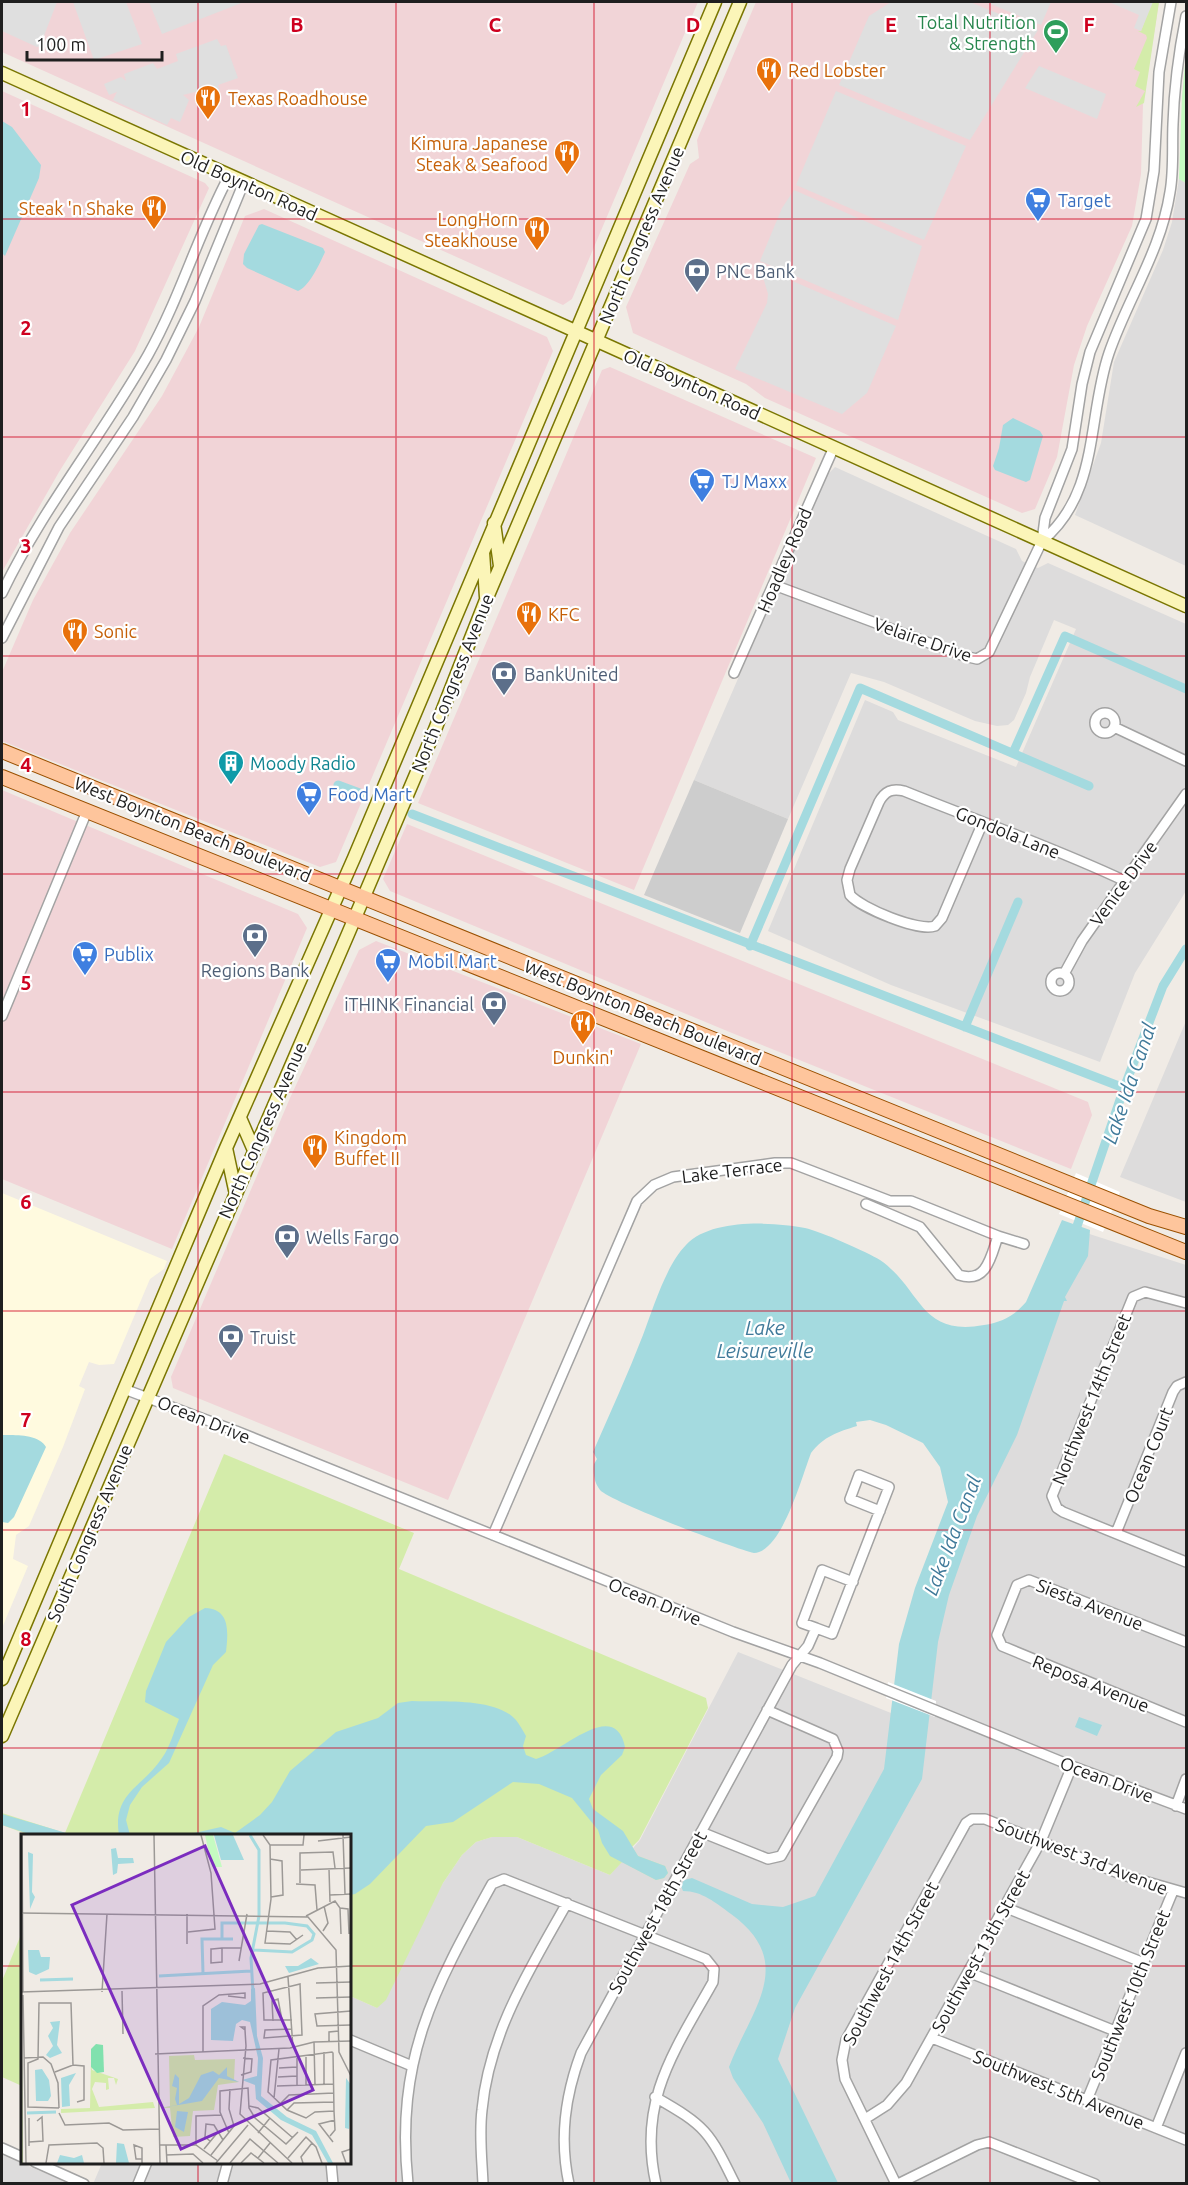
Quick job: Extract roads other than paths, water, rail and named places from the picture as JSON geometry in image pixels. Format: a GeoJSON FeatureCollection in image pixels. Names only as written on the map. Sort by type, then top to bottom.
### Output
{"type":"FeatureCollection","features":[{"type":"Feature","properties":{"kind":"main road","name":"North Congress Avenue"},"geometry":{"type":"LineString","coordinates":[[124,1389],[340,888],[715,2]]}},
{"type":"Feature","properties":{"kind":"main road","name":"North Congress Avenue"},"geometry":{"type":"LineString","coordinates":[[147,1396],[434,732],[500,566],[740,2]]}},
{"type":"Feature","properties":{"kind":"main road","name":"Old Boynton Road"},"geometry":{"type":"LineString","coordinates":[[2,73],[1186,606]]}},
{"type":"Feature","properties":{"kind":"main road"},"geometry":{"type":"LineString","coordinates":[[494,522],[500,566]]}},
{"type":"Feature","properties":{"kind":"main road"},"geometry":{"type":"LineString","coordinates":[[483,548],[486,600]]}},
{"type":"Feature","properties":{"kind":"main road","name":"West Boynton Beach Boulevard"},"geometry":{"type":"LineString","coordinates":[[2,751],[1071,1184],[1186,1227]]}},
{"type":"Feature","properties":{"kind":"main road","name":"West Boynton Beach Boulevard"},"geometry":{"type":"LineString","coordinates":[[2,777],[1186,1252]]}},
{"type":"Feature","properties":{"kind":"main road"},"geometry":{"type":"LineString","coordinates":[[599,1017],[628,1005]]}},
{"type":"Feature","properties":{"kind":"main road"},"geometry":{"type":"LineString","coordinates":[[631,1030],[661,1019]]}},
{"type":"Feature","properties":{"kind":"main road"},"geometry":{"type":"LineString","coordinates":[[240,1118],[254,1148]]}},
{"type":"Feature","properties":{"kind":"main road"},"geometry":{"type":"LineString","coordinates":[[226,1148],[235,1190]]}},
{"type":"Feature","properties":{"kind":"main road","name":"South Congress Avenue"},"geometry":{"type":"LineString","coordinates":[[2,1679],[124,1389]]}},
{"type":"Feature","properties":{"kind":"main road","name":"South Congress Avenue"},"geometry":{"type":"LineString","coordinates":[[2,1736],[147,1396]]}},
{"type":"Feature","properties":{"kind":"street"},"geometry":{"type":"LineString","coordinates":[[1042,541],[1045,518],[1072,449],[1082,384],[1090,352],[1135,250],[1148,211],[1154,171],[1159,72],[1171,2]]}},
{"type":"Feature","properties":{"kind":"street"},"geometry":{"type":"LineString","coordinates":[[1042,541],[1061,525],[1084,472],[1093,440],[1107,359],[1154,254],[1164,223],[1172,174],[1177,74],[1186,16]]}},
{"type":"Feature","properties":{"kind":"street"},"geometry":{"type":"LineString","coordinates":[[2,593],[47,510],[117,408],[150,351],[229,176]]}},
{"type":"Feature","properties":{"kind":"street"},"geometry":{"type":"LineString","coordinates":[[2,638],[59,527],[133,417],[166,360],[195,301],[244,182]]}},
{"type":"Feature","properties":{"kind":"street","name":"Hoadley Road"},"geometry":{"type":"LineString","coordinates":[[734,673],[834,447]]}},
{"type":"Feature","properties":{"kind":"street","name":"Velaire Drive"},"geometry":{"type":"LineString","coordinates":[[774,585],[977,659],[987,654],[992,646],[1042,541]]}},
{"type":"Feature","properties":{"kind":"street"},"geometry":{"type":"LineString","coordinates":[[1114,727],[1186,760]]}},
{"type":"Feature","properties":{"kind":"street","name":"Gondola Lane"},"geometry":{"type":"LineString","coordinates":[[983,822],[942,918],[931,928],[916,927],[859,903],[849,895],[847,889],[850,869],[881,798],[889,790],[904,791],[983,822],[1125,880]]}},
{"type":"Feature","properties":{"kind":"street","name":"Venice Drive"},"geometry":{"type":"LineString","coordinates":[[1064,974],[1082,941],[1186,794]]}},
{"type":"Feature","properties":{"kind":"street"},"geometry":{"type":"LineString","coordinates":[[2,1016],[87,811]]}},
{"type":"Feature","properties":{"kind":"street","name":"Lake Terrace"},"geometry":{"type":"LineString","coordinates":[[493,1535],[636,1201],[660,1181],[718,1170],[791,1163],[890,1201],[911,1201],[1024,1244]]}},
{"type":"Feature","properties":{"kind":"street"},"geometry":{"type":"LineString","coordinates":[[866,1203],[921,1227],[955,1273],[964,1277],[982,1274],[998,1236]]}},
{"type":"Feature","properties":{"kind":"street","name":"Northwest 14th Street"},"geometry":{"type":"LineString","coordinates":[[1116,1533],[1063,1512],[1054,1503],[1052,1496],[1133,1297],[1145,1292],[1186,1303]]}},
{"type":"Feature","properties":{"kind":"street","name":"Ocean Court"},"geometry":{"type":"LineString","coordinates":[[1116,1533],[1173,1392],[1177,1386],[1186,1382]]}},
{"type":"Feature","properties":{"kind":"street","name":"Ocean Drive"},"geometry":{"type":"LineString","coordinates":[[124,1389],[147,1396],[733,1632],[800,1656],[1072,1766],[1186,1809]]}},
{"type":"Feature","properties":{"kind":"street"},"geometry":{"type":"LineString","coordinates":[[853,1582],[822,1570],[802,1623],[832,1634],[853,1582],[880,1511],[890,1487],[859,1475],[850,1499],[880,1511]]}},
{"type":"Feature","properties":{"kind":"street"},"geometry":{"type":"LineString","coordinates":[[1116,1533],[1186,1560]]}},
{"type":"Feature","properties":{"kind":"street","name":"Siesta Avenue"},"geometry":{"type":"LineString","coordinates":[[998,1641],[998,1628],[1017,1585],[1029,1580],[1186,1642]]}},
{"type":"Feature","properties":{"kind":"street","name":"Southwest 18th Street"},"geometry":{"type":"LineString","coordinates":[[569,2184],[563,2140],[567,2099],[572,2076],[587,2038],[767,1710],[808,1646],[816,1628]]}},
{"type":"Feature","properties":{"kind":"street","name":"Reposa Avenue"},"geometry":{"type":"LineString","coordinates":[[998,1641],[1002,1646],[1186,1722]]}},
{"type":"Feature","properties":{"kind":"street"},"geometry":{"type":"LineString","coordinates":[[701,1832],[768,1859],[781,1856],[837,1757],[838,1751],[833,1739],[767,1710]]}},
{"type":"Feature","properties":{"kind":"street","name":"Southwest 13th Street"},"geometry":{"type":"LineString","coordinates":[[865,2119],[897,2095],[932,2038],[1041,1841],[1072,1766]]}},
{"type":"Feature","properties":{"kind":"street"},"geometry":{"type":"LineString","coordinates":[[1176,1806],[1186,1779]]}},
{"type":"Feature","properties":{"kind":"street","name":"Southwest 3rd Avenue"},"geometry":{"type":"LineString","coordinates":[[978,1818],[1133,1878],[1186,1893]]}},
{"type":"Feature","properties":{"kind":"street","name":"Southwest 14th Street"},"geometry":{"type":"LineString","coordinates":[[897,2184],[844,2073],[843,2053],[846,2040],[966,1823],[978,1818]]}},
{"type":"Feature","properties":{"kind":"street"},"geometry":{"type":"LineString","coordinates":[[408,2184],[406,2123],[412,2066],[436,1989],[492,1884],[498,1880],[510,1880],[706,1959],[714,1969],[715,1975],[664,2070],[655,2097],[649,2142],[656,2184]]}},
{"type":"Feature","properties":{"kind":"street","name":"Southwest 10th Street"},"geometry":{"type":"LineString","coordinates":[[1087,2100],[1173,1891]]}},
{"type":"Feature","properties":{"kind":"street"},"geometry":{"type":"LineString","coordinates":[[483,2184],[481,2111],[492,2055],[512,2002],[567,1903]]}},
{"type":"Feature","properties":{"kind":"street"},"geometry":{"type":"LineString","coordinates":[[1004,1907],[1143,1963]]}},
{"type":"Feature","properties":{"kind":"street"},"geometry":{"type":"LineString","coordinates":[[968,1972],[1115,2031]]}},
{"type":"Feature","properties":{"kind":"street","name":"Southwest 5th Avenue"},"geometry":{"type":"LineString","coordinates":[[932,2038],[1186,2140]]}},
{"type":"Feature","properties":{"kind":"street"},"geometry":{"type":"LineString","coordinates":[[351,2040],[412,2066]]}},
{"type":"Feature","properties":{"kind":"street"},"geometry":{"type":"LineString","coordinates":[[1156,2128],[1186,2053]]}},
{"type":"Feature","properties":{"kind":"street"},"geometry":{"type":"LineString","coordinates":[[655,2097],[703,2127],[715,2142],[735,2184]]}},
{"type":"Feature","properties":{"kind":"street"},"geometry":{"type":"LineString","coordinates":[[897,2184],[977,2145],[989,2142],[1095,2184]]}},
{"type":"Feature","properties":{"kind":"street"},"geometry":{"type":"LineString","coordinates":[[2,2148],[21,2157]]}},
{"type":"Feature","properties":{"kind":"street"},"geometry":{"type":"LineString","coordinates":[[37,2164],[84,2184]]}},
{"type":"Feature","properties":{"kind":"street"},"geometry":{"type":"LineString","coordinates":[[138,2184],[147,2164]]}},
{"type":"Feature","properties":{"kind":"street"},"geometry":{"type":"LineString","coordinates":[[222,2184],[228,2164]]}},
{"type":"Feature","properties":{"kind":"street"},"geometry":{"type":"LineString","coordinates":[[332,2164],[333,2184]]}},
{"type":"Feature","properties":{"kind":"water"},"geometry":{"type":"Polygon","coordinates":[[[2,121],[12,127],[41,165],[39,178],[5,256],[2,253],[2,121]]]}},
{"type":"Feature","properties":{"kind":"water"},"geometry":{"type":"Polygon","coordinates":[[[262,224],[323,248],[325,252],[320,262],[302,289],[298,291],[247,268],[243,264],[244,254],[259,225],[262,224]]]}},
{"type":"Feature","properties":{"kind":"water"},"geometry":{"type":"Polygon","coordinates":[[[1013,418],[1040,431],[1043,436],[1030,480],[1026,482],[995,470],[993,466],[1003,425],[1013,418]]]}},
{"type":"Feature","properties":{"kind":"water","name":"Lake Leisureville"},"geometry":{"type":"Polygon","coordinates":[[[1062,1220],[1090,1230],[1088,1256],[1065,1297],[1067,1301],[1064,1301],[1017,1435],[977,1516],[949,1595],[938,1642],[922,1779],[795,2008],[778,2059],[838,2183],[791,2183],[763,2123],[733,2078],[729,2067],[757,2006],[763,1987],[766,1969],[762,1950],[751,1932],[731,1914],[703,1895],[683,1891],[681,1886],[684,1880],[692,1878],[752,1904],[783,1907],[815,1896],[884,1769],[899,1644],[915,1588],[948,1502],[940,1467],[923,1443],[886,1425],[870,1420],[856,1422],[857,1426],[826,1439],[811,1453],[782,1527],[764,1549],[754,1553],[673,1524],[608,1496],[600,1490],[595,1481],[594,1464],[597,1459],[593,1452],[666,1275],[686,1245],[697,1236],[711,1230],[744,1224],[777,1224],[812,1230],[880,1260],[894,1272],[923,1308],[934,1317],[946,1324],[963,1327],[984,1325],[1007,1318],[1026,1302],[1062,1220]]]}},
{"type":"Feature","properties":{"kind":"water"},"geometry":{"type":"Polygon","coordinates":[[[2,1435],[32,1437],[46,1447],[14,1517],[8,1523],[2,1522],[2,1435]]]}},
{"type":"Feature","properties":{"kind":"water"},"geometry":{"type":"Polygon","coordinates":[[[205,1608],[220,1613],[226,1623],[226,1652],[213,1665],[169,1763],[142,1787],[130,1805],[126,1820],[130,1834],[119,1834],[120,1809],[131,1792],[162,1758],[179,1719],[145,1702],[146,1691],[166,1642],[189,1617],[205,1608]]]}},
{"type":"Feature","properties":{"kind":"water"},"geometry":{"type":"Polygon","coordinates":[[[452,1701],[495,1707],[516,1720],[526,1736],[523,1746],[526,1755],[536,1759],[586,1732],[599,1727],[611,1727],[619,1733],[625,1747],[622,1755],[601,1775],[589,1799],[593,1809],[623,1831],[638,1856],[665,1866],[668,1873],[664,1878],[656,1880],[610,1856],[602,1843],[598,1830],[572,1798],[539,1784],[513,1782],[453,1822],[426,1826],[370,1884],[351,1895],[351,1834],[190,1834],[221,1827],[235,1833],[260,1815],[272,1802],[290,1771],[336,1732],[378,1718],[398,1703],[452,1701]]]}},
{"type":"Feature","properties":{"kind":"water"},"geometry":{"type":"Polygon","coordinates":[[[1079,1717],[1102,1725],[1097,1736],[1075,1727],[1079,1717]]]}},
{"type":"Feature","properties":{"kind":"water"},"geometry":{"type":"Polygon","coordinates":[[[2,1814],[70,1834],[29,1834],[2,1825],[2,1814]]]}},
{"type":"Feature","properties":{"kind":"waterway"},"geometry":{"type":"LineString","coordinates":[[1013,753],[1065,636],[1186,689]]}},
{"type":"Feature","properties":{"kind":"waterway"},"geometry":{"type":"LineString","coordinates":[[750,946],[860,688],[1089,786]]}},
{"type":"Feature","properties":{"kind":"waterway"},"geometry":{"type":"LineString","coordinates":[[338,785],[365,795]]}},
{"type":"Feature","properties":{"kind":"waterway"},"geometry":{"type":"LineString","coordinates":[[412,814],[1124,1088]]}},
{"type":"Feature","properties":{"kind":"waterway"},"geometry":{"type":"LineString","coordinates":[[965,1027],[1018,902]]}},
{"type":"Feature","properties":{"kind":"waterway","name":"Lake Ida Canal"},"geometry":{"type":"LineString","coordinates":[[1074,1235],[1124,1088],[1163,986],[1186,949]]}},
{"type":"Feature","properties":{"kind":"place","name":"Total Nutrition & Strength"},"geometry":{"type":"Point","coordinates":[1056,55]}},
{"type":"Feature","properties":{"kind":"place","name":"Red Lobster"},"geometry":{"type":"Point","coordinates":[769,93]}},
{"type":"Feature","properties":{"kind":"place","name":"Texas Roadhouse"},"geometry":{"type":"Point","coordinates":[208,121]}},
{"type":"Feature","properties":{"kind":"place","name":"Kimura Japanese Steak & Seafood"},"geometry":{"type":"Point","coordinates":[567,176]}},
{"type":"Feature","properties":{"kind":"place","name":"Target"},"geometry":{"type":"Point","coordinates":[1038,223]}},
{"type":"Feature","properties":{"kind":"place","name":"Steak 'n Shake"},"geometry":{"type":"Point","coordinates":[154,231]}},
{"type":"Feature","properties":{"kind":"place","name":"LongHorn Steakhouse"},"geometry":{"type":"Point","coordinates":[537,252]}},
{"type":"Feature","properties":{"kind":"place","name":"PNC Bank"},"geometry":{"type":"Point","coordinates":[697,294]}},
{"type":"Feature","properties":{"kind":"place","name":"TJ Maxx"},"geometry":{"type":"Point","coordinates":[702,504]}},
{"type":"Feature","properties":{"kind":"place","name":"KFC"},"geometry":{"type":"Point","coordinates":[529,637]}},
{"type":"Feature","properties":{"kind":"place","name":"Sonic"},"geometry":{"type":"Point","coordinates":[75,654]}},
{"type":"Feature","properties":{"kind":"place","name":"BankUnited"},"geometry":{"type":"Point","coordinates":[504,697]}},
{"type":"Feature","properties":{"kind":"place","name":"Moody Radio"},"geometry":{"type":"Point","coordinates":[231,786]}},
{"type":"Feature","properties":{"kind":"place","name":"Food Mart"},"geometry":{"type":"Point","coordinates":[309,817]}},
{"type":"Feature","properties":{"kind":"place","name":"Regions Bank"},"geometry":{"type":"Point","coordinates":[255,959]}},
{"type":"Feature","properties":{"kind":"place","name":"Publix"},"geometry":{"type":"Point","coordinates":[85,977]}},
{"type":"Feature","properties":{"kind":"place","name":"Mobil Mart"},"geometry":{"type":"Point","coordinates":[388,984]}},
{"type":"Feature","properties":{"kind":"place","name":"iTHINK Financial"},"geometry":{"type":"Point","coordinates":[494,1027]}},
{"type":"Feature","properties":{"kind":"place","name":"Dunkin'"},"geometry":{"type":"Point","coordinates":[583,1046]}},
{"type":"Feature","properties":{"kind":"place","name":"Kingdom Buffet II"},"geometry":{"type":"Point","coordinates":[315,1170]}},
{"type":"Feature","properties":{"kind":"place","name":"Wells Fargo"},"geometry":{"type":"Point","coordinates":[287,1260]}},
{"type":"Feature","properties":{"kind":"place","name":"Truist"},"geometry":{"type":"Point","coordinates":[231,1360]}}]}
